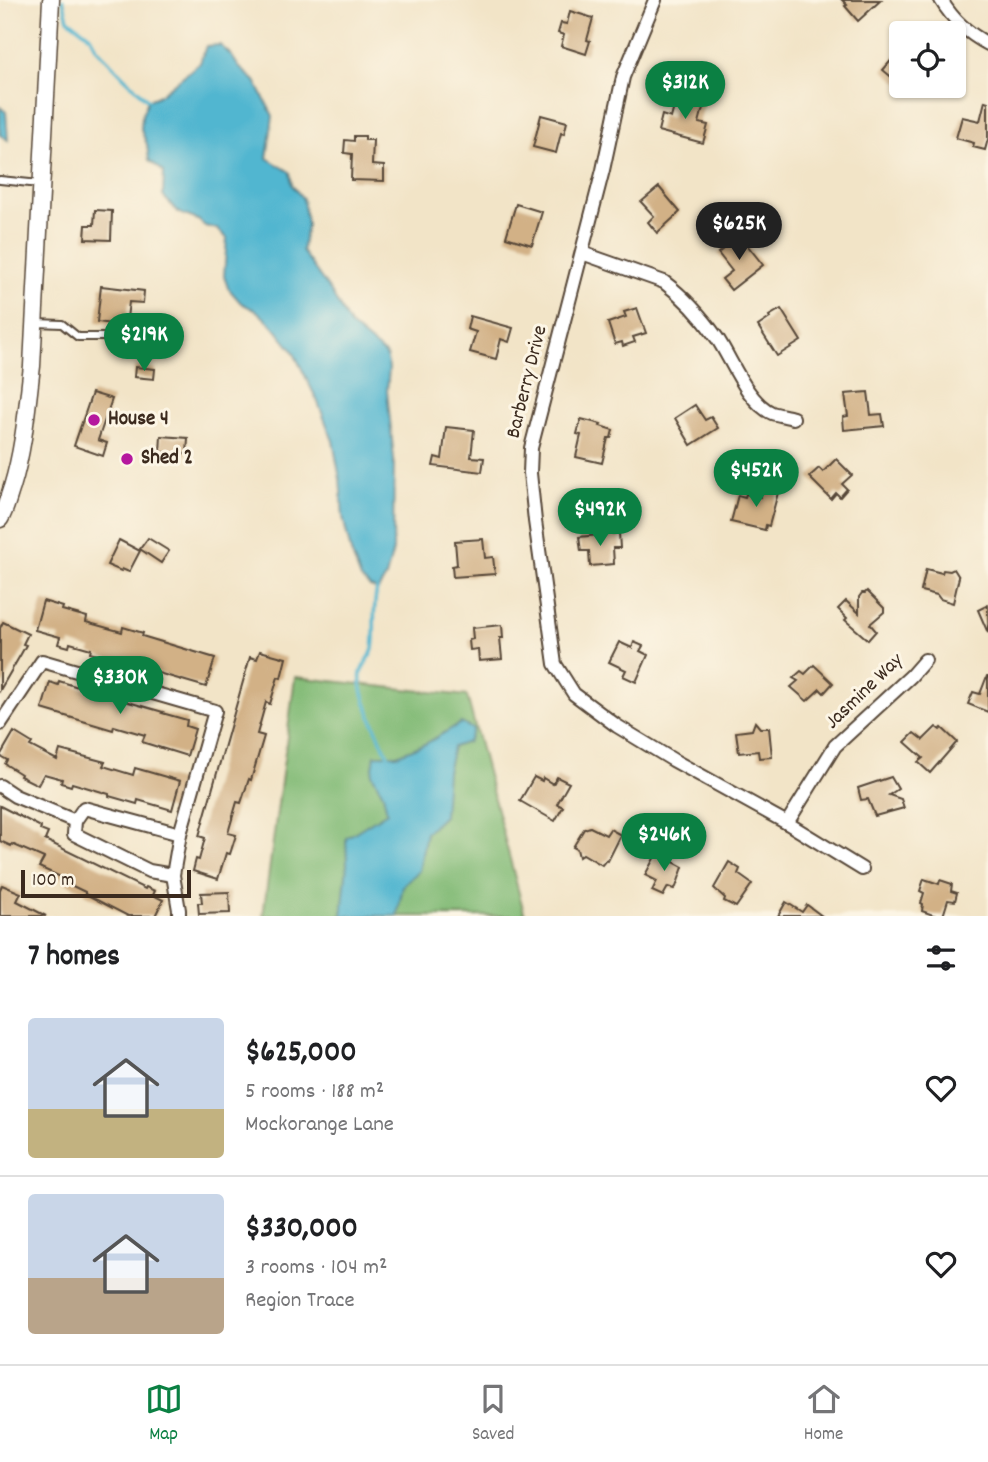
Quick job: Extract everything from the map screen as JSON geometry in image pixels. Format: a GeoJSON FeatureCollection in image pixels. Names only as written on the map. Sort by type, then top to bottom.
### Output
{"type":"FeatureCollection","features":[{"type":"Feature","properties":{"kind":"street"},"geometry":{"type":"LineString","coordinates":[[0,519],[13,483],[26,423],[32,366],[51,0]]}},
{"type":"Feature","properties":{"kind":"street","name":"Barberry Drive"},"geometry":{"type":"LineString","coordinates":[[655,0],[623,77],[603,170],[531,448],[530,474],[535,521],[555,664],[574,694],[617,726],[862,869]]}},
{"type":"Feature","properties":{"kind":"street"},"geometry":{"type":"LineString","coordinates":[[941,0],[961,27],[988,44]]}},
{"type":"Feature","properties":{"kind":"street"},"geometry":{"type":"LineString","coordinates":[[582,253],[664,282],[674,289],[717,338],[750,395],[770,412],[793,418]]}},
{"type":"Feature","properties":{"kind":"street","name":"Jasmine Way"},"geometry":{"type":"LineString","coordinates":[[787,823],[835,746],[925,660]]}},
{"type":"Feature","properties":{"kind":"street"},"geometry":{"type":"LineString","coordinates":[[0,724],[42,661],[215,711],[180,834],[173,875],[179,916]]}},
{"type":"Feature","properties":{"kind":"street"},"geometry":{"type":"LineString","coordinates":[[0,786],[15,796],[75,821]]}},
{"type":"Feature","properties":{"kind":"street"},"geometry":{"type":"LineString","coordinates":[[173,875],[149,871],[74,834],[75,821],[84,807],[180,834]]}},
{"type":"Feature","properties":{"kind":"lane"},"geometry":{"type":"LineString","coordinates":[[0,180],[41,184]]}},
{"type":"Feature","properties":{"kind":"lane"},"geometry":{"type":"LineString","coordinates":[[34,322],[62,324],[78,337],[112,337]]}},
{"type":"Feature","properties":{"kind":"green space"},"geometry":{"type":"Polygon","coordinates":[[[295,677],[467,696],[525,916],[263,916],[295,677]]]}},
{"type":"Feature","properties":{"kind":"water"},"geometry":{"type":"Polygon","coordinates":[[[220,45],[255,81],[273,116],[267,158],[290,172],[292,185],[303,199],[307,225],[302,251],[350,325],[386,355],[394,459],[393,550],[386,577],[378,590],[361,579],[351,552],[343,517],[333,441],[293,351],[273,326],[257,311],[241,303],[228,288],[224,276],[227,238],[217,229],[179,213],[163,196],[164,172],[149,160],[147,144],[141,130],[142,115],[148,100],[158,96],[200,63],[206,46],[220,45]]]}},
{"type":"Feature","properties":{"kind":"water"},"geometry":{"type":"Polygon","coordinates":[[[0,107],[6,112],[8,140],[0,135],[0,107]]]}},
{"type":"Feature","properties":{"kind":"water"},"geometry":{"type":"Polygon","coordinates":[[[461,723],[473,729],[468,742],[453,747],[447,772],[444,816],[426,833],[419,871],[403,886],[397,916],[342,916],[347,864],[346,838],[387,812],[383,794],[372,774],[375,755],[397,755],[425,744],[461,723]]]}},
{"type":"Feature","properties":{"kind":"building"},"geometry":{"type":"Polygon","coordinates":[[[842,0],[881,0],[858,21],[842,0]]]}},
{"type":"Feature","properties":{"kind":"building"},"geometry":{"type":"Polygon","coordinates":[[[570,11],[593,18],[586,54],[561,46],[564,35],[558,33],[561,23],[567,24],[570,11]]]}},
{"type":"Feature","properties":{"kind":"building"},"geometry":{"type":"Polygon","coordinates":[[[889,63],[889,75],[883,70],[889,63]]]}},
{"type":"Feature","properties":{"kind":"building"},"geometry":{"type":"Polygon","coordinates":[[[677,96],[704,104],[699,123],[708,125],[703,143],[658,131],[662,115],[671,118],[677,96]]]}},
{"type":"Feature","properties":{"kind":"building"},"geometry":{"type":"Polygon","coordinates":[[[985,101],[988,102],[988,139],[985,150],[973,147],[974,143],[956,138],[962,117],[980,121],[985,101]]]}},
{"type":"Feature","properties":{"kind":"building"},"geometry":{"type":"Polygon","coordinates":[[[541,115],[567,122],[556,153],[533,147],[541,115]]]}},
{"type":"Feature","properties":{"kind":"building"},"geometry":{"type":"Polygon","coordinates":[[[354,136],[365,136],[365,140],[373,140],[372,165],[384,166],[384,181],[351,180],[352,154],[344,153],[345,140],[354,141],[354,136]]]}},
{"type":"Feature","properties":{"kind":"building"},"geometry":{"type":"Polygon","coordinates":[[[659,187],[680,212],[657,233],[648,222],[654,216],[641,202],[659,187]]]}},
{"type":"Feature","properties":{"kind":"building"},"geometry":{"type":"Polygon","coordinates":[[[516,204],[542,212],[532,245],[506,237],[516,204]]]}},
{"type":"Feature","properties":{"kind":"building"},"geometry":{"type":"Polygon","coordinates":[[[95,210],[112,211],[111,240],[85,239],[86,225],[94,225],[95,210]]]}},
{"type":"Feature","properties":{"kind":"building"},"geometry":{"type":"Polygon","coordinates":[[[740,236],[763,265],[731,290],[722,279],[732,271],[718,253],[740,236]]]}},
{"type":"Feature","properties":{"kind":"building"},"geometry":{"type":"Polygon","coordinates":[[[101,286],[144,291],[143,303],[129,302],[126,326],[97,322],[101,286]]]}},
{"type":"Feature","properties":{"kind":"building"},"geometry":{"type":"Polygon","coordinates":[[[637,308],[646,333],[633,337],[635,342],[623,346],[622,342],[615,344],[608,323],[626,317],[624,312],[637,308]]]}},
{"type":"Feature","properties":{"kind":"building"},"geometry":{"type":"Polygon","coordinates":[[[781,309],[801,341],[777,356],[758,326],[781,309]]]}},
{"type":"Feature","properties":{"kind":"building"},"geometry":{"type":"Polygon","coordinates":[[[470,316],[513,328],[509,342],[501,339],[496,359],[470,352],[476,332],[467,329],[470,316]]]}},
{"type":"Feature","properties":{"kind":"building"},"geometry":{"type":"Polygon","coordinates":[[[161,347],[163,356],[149,358],[148,349],[161,347]]]}},
{"type":"Feature","properties":{"kind":"building"},"geometry":{"type":"Polygon","coordinates":[[[135,367],[155,369],[154,379],[134,377],[135,367]]]}},
{"type":"Feature","properties":{"kind":"building"},"geometry":{"type":"Polygon","coordinates":[[[868,392],[871,415],[882,414],[884,426],[844,430],[843,417],[848,416],[845,394],[868,392]]]}},
{"type":"Feature","properties":{"kind":"building","name":"House 4"},"geometry":{"type":"Polygon","coordinates":[[[92,393],[112,399],[98,440],[107,443],[103,456],[74,446],[92,393]]]}},
{"type":"Feature","properties":{"kind":"building"},"geometry":{"type":"Polygon","coordinates":[[[695,405],[705,420],[711,417],[718,428],[691,445],[675,418],[695,405]]]}},
{"type":"Feature","properties":{"kind":"building"},"geometry":{"type":"Polygon","coordinates":[[[581,419],[613,430],[611,438],[608,438],[602,463],[576,457],[581,419]]]}},
{"type":"Feature","properties":{"kind":"building"},"geometry":{"type":"Polygon","coordinates":[[[446,427],[474,430],[471,457],[484,458],[482,472],[433,466],[435,457],[442,459],[446,427]]]}},
{"type":"Feature","properties":{"kind":"building"},"geometry":{"type":"Polygon","coordinates":[[[161,436],[188,438],[187,454],[160,452],[161,436]]]}},
{"type":"Feature","properties":{"kind":"building"},"geometry":{"type":"Polygon","coordinates":[[[836,459],[852,475],[842,484],[847,489],[840,497],[836,493],[831,499],[809,477],[819,468],[823,472],[836,459]]]}},
{"type":"Feature","properties":{"kind":"building"},"geometry":{"type":"Polygon","coordinates":[[[763,485],[779,489],[769,526],[766,525],[765,530],[731,522],[738,495],[760,497],[763,485]]]}},
{"type":"Feature","properties":{"kind":"building"},"geometry":{"type":"Polygon","coordinates":[[[619,533],[620,548],[613,548],[614,564],[590,566],[589,551],[581,551],[579,537],[619,533]]]}},
{"type":"Feature","properties":{"kind":"building"},"geometry":{"type":"Polygon","coordinates":[[[148,538],[169,551],[161,563],[140,549],[148,538]]]}},
{"type":"Feature","properties":{"kind":"building"},"geometry":{"type":"Polygon","coordinates":[[[483,539],[485,558],[493,557],[495,574],[453,577],[452,566],[457,565],[455,541],[483,539]]]}},
{"type":"Feature","properties":{"kind":"building"},"geometry":{"type":"Polygon","coordinates":[[[119,540],[140,551],[129,572],[107,565],[119,540]]]}},
{"type":"Feature","properties":{"kind":"building"},"geometry":{"type":"Polygon","coordinates":[[[926,569],[942,573],[943,570],[954,569],[959,577],[953,603],[921,591],[926,569]]]}},
{"type":"Feature","properties":{"kind":"building"},"geometry":{"type":"Polygon","coordinates":[[[867,591],[884,608],[884,612],[870,624],[876,631],[868,640],[845,620],[847,618],[838,609],[846,601],[859,613],[859,597],[867,591]]]}},
{"type":"Feature","properties":{"kind":"building"},"geometry":{"type":"Polygon","coordinates":[[[43,601],[87,617],[86,622],[122,632],[123,627],[143,633],[142,636],[215,658],[206,687],[90,653],[91,649],[70,643],[69,647],[58,644],[60,637],[35,630],[43,601]]]}},
{"type":"Feature","properties":{"kind":"building"},"geometry":{"type":"Polygon","coordinates":[[[988,605],[988,633],[978,610],[988,605]]]}},
{"type":"Feature","properties":{"kind":"building"},"geometry":{"type":"Polygon","coordinates":[[[3,622],[28,634],[23,644],[26,645],[0,690],[0,628],[3,622]]]}},
{"type":"Feature","properties":{"kind":"building"},"geometry":{"type":"Polygon","coordinates":[[[502,625],[502,659],[479,661],[478,649],[470,650],[472,628],[502,625]]]}},
{"type":"Feature","properties":{"kind":"building"},"geometry":{"type":"Polygon","coordinates":[[[619,642],[632,648],[634,642],[643,646],[640,651],[648,655],[636,682],[623,676],[626,670],[609,662],[619,642]]]}},
{"type":"Feature","properties":{"kind":"building"},"geometry":{"type":"Polygon","coordinates":[[[260,651],[286,658],[270,704],[266,702],[257,734],[264,736],[251,780],[249,779],[241,803],[237,802],[228,833],[236,835],[230,854],[226,853],[218,879],[193,871],[205,838],[199,836],[250,657],[257,659],[260,651]]]}},
{"type":"Feature","properties":{"kind":"building"},"geometry":{"type":"Polygon","coordinates":[[[814,665],[833,683],[824,693],[820,689],[807,701],[791,687],[798,681],[793,678],[801,671],[805,674],[814,665]]]}},
{"type":"Feature","properties":{"kind":"building"},"geometry":{"type":"Polygon","coordinates":[[[987,676],[988,712],[968,704],[973,692],[980,694],[987,676]]]}},
{"type":"Feature","properties":{"kind":"building"},"geometry":{"type":"Polygon","coordinates":[[[59,681],[187,720],[186,726],[195,729],[187,756],[142,742],[145,735],[114,726],[113,730],[42,709],[50,682],[58,685],[59,681]]]}},
{"type":"Feature","properties":{"kind":"building"},"geometry":{"type":"Polygon","coordinates":[[[755,722],[760,728],[769,728],[772,757],[759,758],[758,751],[739,753],[736,732],[752,730],[755,722]]]}},
{"type":"Feature","properties":{"kind":"building"},"geometry":{"type":"Polygon","coordinates":[[[936,727],[940,730],[942,728],[957,742],[930,773],[918,762],[923,758],[905,742],[914,733],[923,740],[936,727]]]}},
{"type":"Feature","properties":{"kind":"building"},"geometry":{"type":"Polygon","coordinates":[[[14,732],[32,743],[30,746],[57,760],[60,750],[105,762],[103,766],[133,775],[135,768],[180,781],[172,810],[138,800],[137,804],[72,783],[71,786],[61,783],[62,779],[44,774],[38,785],[20,776],[21,774],[5,764],[7,760],[0,756],[14,732]]]}},
{"type":"Feature","properties":{"kind":"building"},"geometry":{"type":"Polygon","coordinates":[[[534,777],[542,781],[543,778],[553,784],[557,777],[569,783],[557,804],[563,807],[555,821],[520,801],[534,777]]]}},
{"type":"Feature","properties":{"kind":"building"},"geometry":{"type":"Polygon","coordinates":[[[891,777],[898,789],[889,795],[901,799],[904,808],[875,816],[868,799],[861,800],[858,788],[891,777]]]}},
{"type":"Feature","properties":{"kind":"building"},"geometry":{"type":"Polygon","coordinates":[[[0,806],[41,827],[40,830],[48,833],[45,840],[145,889],[146,887],[155,891],[153,895],[163,900],[155,916],[128,916],[39,867],[44,858],[0,841],[0,806]]]}},
{"type":"Feature","properties":{"kind":"building"},"geometry":{"type":"Polygon","coordinates":[[[590,827],[606,835],[610,829],[621,835],[608,861],[602,865],[583,854],[579,857],[577,849],[573,847],[584,829],[590,827]]]}},
{"type":"Feature","properties":{"kind":"building"},"geometry":{"type":"Polygon","coordinates":[[[658,851],[683,867],[676,887],[668,887],[663,896],[652,891],[657,881],[645,875],[658,851]]]}},
{"type":"Feature","properties":{"kind":"building"},"geometry":{"type":"Polygon","coordinates":[[[729,862],[740,869],[738,874],[752,884],[736,907],[724,901],[725,898],[714,888],[729,862]]]}},
{"type":"Feature","properties":{"kind":"building"},"geometry":{"type":"Polygon","coordinates":[[[924,879],[939,884],[940,880],[952,884],[951,891],[957,893],[955,901],[948,900],[943,916],[922,911],[924,893],[920,891],[924,879]]]}},
{"type":"Feature","properties":{"kind":"building"},"geometry":{"type":"Polygon","coordinates":[[[2,885],[21,893],[17,901],[46,916],[0,916],[2,885]]]}},
{"type":"Feature","properties":{"kind":"building"},"geometry":{"type":"Polygon","coordinates":[[[229,892],[230,913],[199,914],[201,893],[229,892]]]}},
{"type":"Feature","properties":{"kind":"building"},"geometry":{"type":"Polygon","coordinates":[[[786,902],[802,912],[807,905],[822,916],[778,916],[786,902]]]}},
{"type":"Feature","properties":{"kind":"waterway"},"geometry":{"type":"LineString","coordinates":[[63,0],[68,19],[90,36],[97,49],[148,100]]}},
{"type":"Feature","properties":{"kind":"waterway"},"geometry":{"type":"LineString","coordinates":[[377,589],[373,649],[362,670],[361,681],[370,714],[388,755]]}},
{"type":"Feature","properties":{"kind":"place","name":"House 4"},"geometry":{"type":"Point","coordinates":[94,420]}},
{"type":"Feature","properties":{"kind":"place","name":"Shed 2"},"geometry":{"type":"Point","coordinates":[127,459]}}]}
